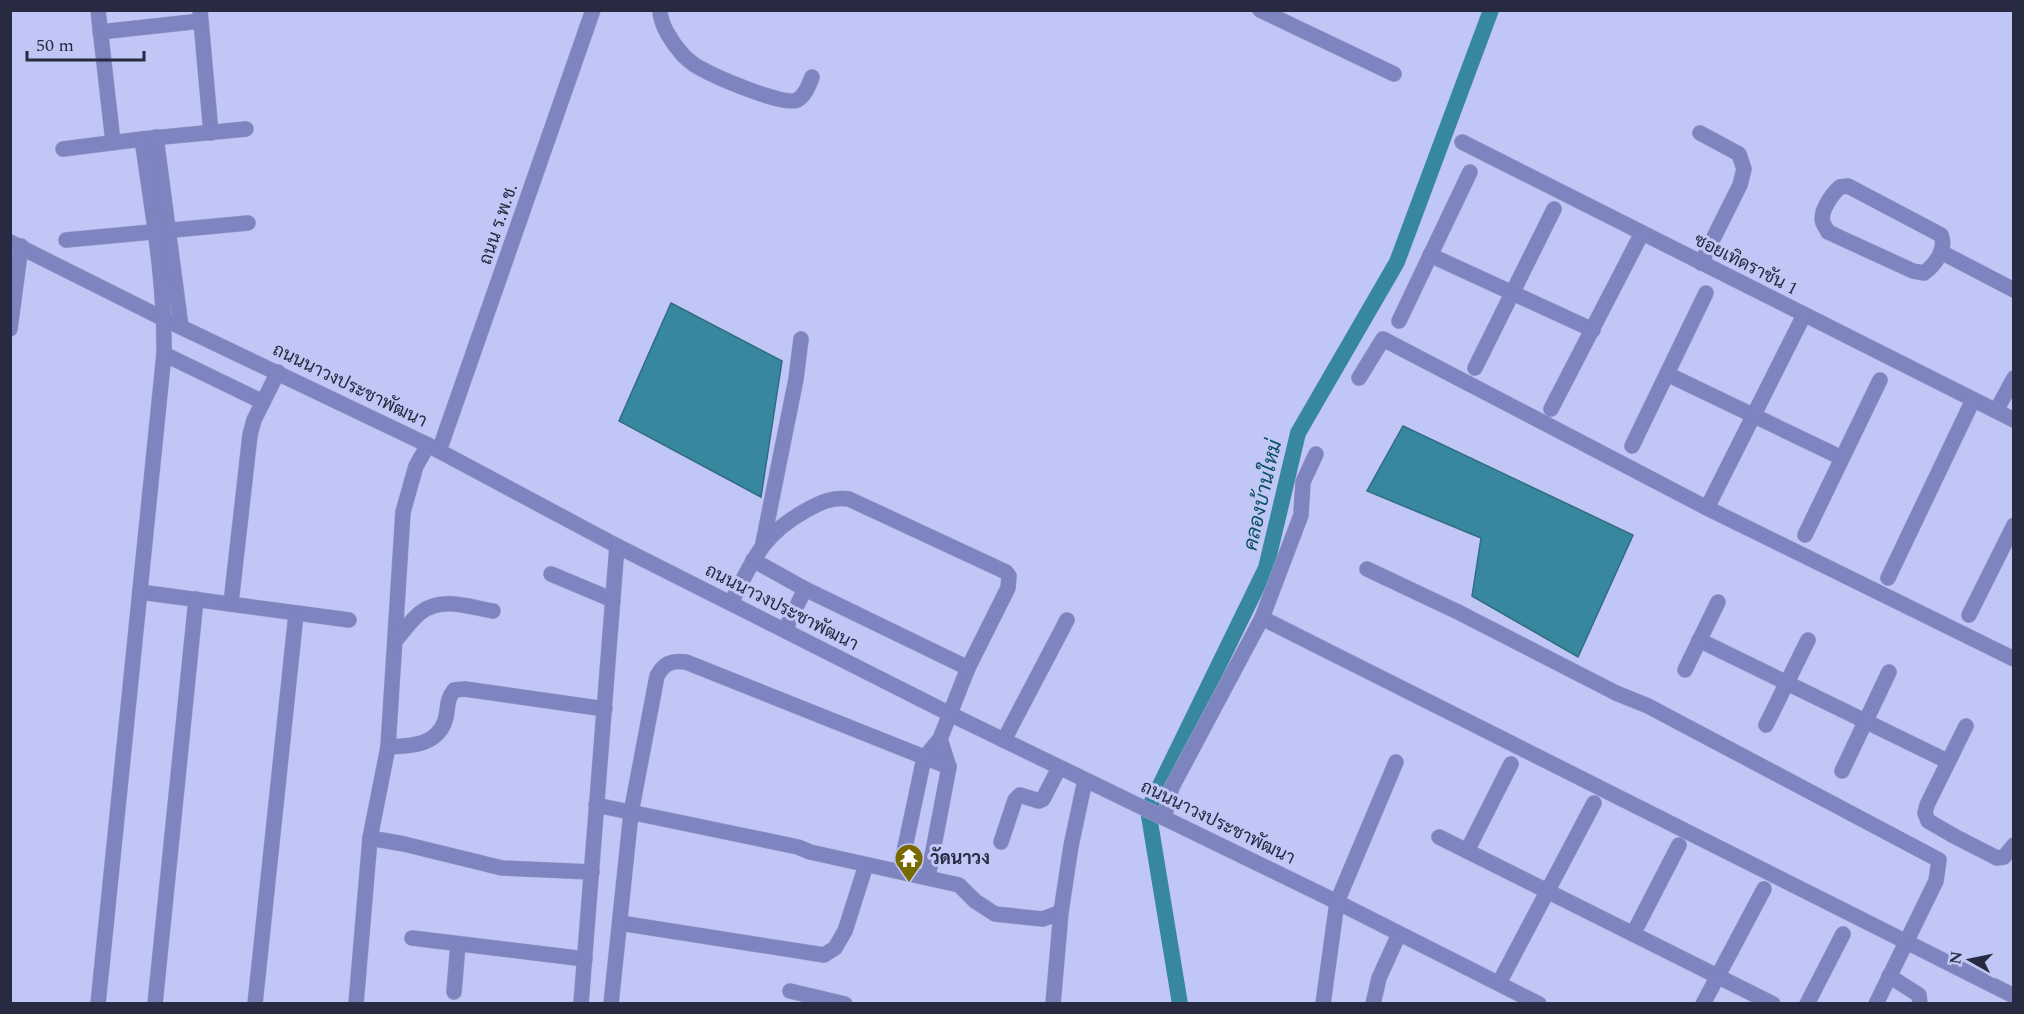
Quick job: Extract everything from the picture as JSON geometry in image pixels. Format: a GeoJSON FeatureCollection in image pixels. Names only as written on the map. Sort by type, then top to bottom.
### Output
{"type":"FeatureCollection","features":[{"type":"Feature","properties":{"kind":"street"},"geometry":{"type":"LineString","coordinates":[[98,10],[113,142]]}},
{"type":"Feature","properties":{"kind":"street","name":"ถนน ร.พ.ช."},"geometry":{"type":"LineString","coordinates":[[356,1004],[370,838],[388,747],[403,512],[416,466],[434,448],[593,10]]}},
{"type":"Feature","properties":{"kind":"street"},"geometry":{"type":"LineString","coordinates":[[660,10],[660,17],[671,39],[684,56],[700,69],[773,99],[788,102],[797,100],[807,90],[812,77]]}},
{"type":"Feature","properties":{"kind":"street"},"geometry":{"type":"LineString","coordinates":[[1270,13],[1394,74]]}},
{"type":"Feature","properties":{"kind":"street"},"geometry":{"type":"LineString","coordinates":[[100,32],[200,16],[211,133]]}},
{"type":"Feature","properties":{"kind":"street"},"geometry":{"type":"LineString","coordinates":[[63,149],[246,129]]}},
{"type":"Feature","properties":{"kind":"street"},"geometry":{"type":"LineString","coordinates":[[1700,133],[1739,154],[1744,169],[1740,185],[1701,263]]}},
{"type":"Feature","properties":{"kind":"street"},"geometry":{"type":"LineString","coordinates":[[149,138],[162,231],[181,327]]}},
{"type":"Feature","properties":{"kind":"street","name":"ซอยเทิดราชัน 1"},"geometry":{"type":"LineString","coordinates":[[1462,142],[1973,400],[2008,415]]}},
{"type":"Feature","properties":{"kind":"street"},"geometry":{"type":"LineString","coordinates":[[1399,321],[1470,172]]}},
{"type":"Feature","properties":{"kind":"street"},"geometry":{"type":"LineString","coordinates":[[1848,186],[1941,235],[1943,239],[1941,252],[1932,267],[1924,273],[1913,271],[1828,232],[1823,224],[1823,214],[1834,192],[1840,187],[1848,186]]}},
{"type":"Feature","properties":{"kind":"street"},"geometry":{"type":"LineString","coordinates":[[1475,368],[1554,209]]}},
{"type":"Feature","properties":{"kind":"street"},"geometry":{"type":"LineString","coordinates":[[66,240],[248,223]]}},
{"type":"Feature","properties":{"kind":"street"},"geometry":{"type":"LineString","coordinates":[[98,1004],[164,354],[162,231]]}},
{"type":"Feature","properties":{"kind":"street"},"geometry":{"type":"LineString","coordinates":[[1551,409],[1642,233]]}},
{"type":"Feature","properties":{"kind":"street"},"geometry":{"type":"LineString","coordinates":[[10,329],[16,244]]}},
{"type":"Feature","properties":{"kind":"street","name":"ถนนนาวงประชาพัฒนา"},"geometry":{"type":"LineString","coordinates":[[16,244],[164,320],[278,372],[434,448],[617,546],[950,714],[1337,902],[1539,1004]]}},
{"type":"Feature","properties":{"kind":"street"},"geometry":{"type":"LineString","coordinates":[[1941,252],[2013,290]]}},
{"type":"Feature","properties":{"kind":"street"},"geometry":{"type":"LineString","coordinates":[[1430,255],[1593,330]]}},
{"type":"Feature","properties":{"kind":"street"},"geometry":{"type":"LineString","coordinates":[[1632,446],[1706,293]]}},
{"type":"Feature","properties":{"kind":"street"},"geometry":{"type":"LineString","coordinates":[[1707,508],[1804,315]]}},
{"type":"Feature","properties":{"kind":"street"},"geometry":{"type":"LineString","coordinates":[[763,543],[796,379],[801,339]]}},
{"type":"Feature","properties":{"kind":"street"},"geometry":{"type":"LineString","coordinates":[[1359,378],[1383,339],[1707,508],[2013,659]]}},
{"type":"Feature","properties":{"kind":"street"},"geometry":{"type":"LineString","coordinates":[[164,354],[263,402]]}},
{"type":"Feature","properties":{"kind":"street"},"geometry":{"type":"LineString","coordinates":[[231,603],[250,435],[254,420],[278,372]]}},
{"type":"Feature","properties":{"kind":"street"},"geometry":{"type":"LineString","coordinates":[[1667,374],[1842,458]]}},
{"type":"Feature","properties":{"kind":"street"},"geometry":{"type":"LineString","coordinates":[[2008,415],[2013,378]]}},
{"type":"Feature","properties":{"kind":"street"},"geometry":{"type":"LineString","coordinates":[[1805,535],[1880,380]]}},
{"type":"Feature","properties":{"kind":"street"},"geometry":{"type":"LineString","coordinates":[[1888,578],[1973,400]]}},
{"type":"Feature","properties":{"kind":"street"},"geometry":{"type":"LineString","coordinates":[[1161,816],[1172,787],[1262,618],[1300,516],[1303,483],[1316,454]]}},
{"type":"Feature","properties":{"kind":"street"},"geometry":{"type":"LineString","coordinates":[[731,603],[763,543],[788,521],[826,499],[849,499],[1006,572],[1010,581],[1008,588],[968,668],[940,740],[924,758],[900,871]]}},
{"type":"Feature","properties":{"kind":"street"},"geometry":{"type":"LineString","coordinates":[[1969,615],[2013,525]]}},
{"type":"Feature","properties":{"kind":"street"},"geometry":{"type":"LineString","coordinates":[[581,1004],[617,546]]}},
{"type":"Feature","properties":{"kind":"street"},"geometry":{"type":"LineString","coordinates":[[753,560],[805,589],[968,668]]}},
{"type":"Feature","properties":{"kind":"street"},"geometry":{"type":"LineString","coordinates":[[1367,569],[1468,617],[1616,693],[1648,706],[1939,860]]}},
{"type":"Feature","properties":{"kind":"street"},"geometry":{"type":"LineString","coordinates":[[551,574],[613,600]]}},
{"type":"Feature","properties":{"kind":"street"},"geometry":{"type":"LineString","coordinates":[[785,630],[805,589]]}},
{"type":"Feature","properties":{"kind":"street"},"geometry":{"type":"LineString","coordinates":[[140,592],[349,620]]}},
{"type":"Feature","properties":{"kind":"street"},"geometry":{"type":"LineString","coordinates":[[155,1004],[196,599]]}},
{"type":"Feature","properties":{"kind":"street"},"geometry":{"type":"LineString","coordinates":[[395,641],[420,612],[435,606],[452,603],[493,611]]}},
{"type":"Feature","properties":{"kind":"street"},"geometry":{"type":"LineString","coordinates":[[1685,670],[1718,603]]}},
{"type":"Feature","properties":{"kind":"street"},"geometry":{"type":"LineString","coordinates":[[255,1004],[296,614]]}},
{"type":"Feature","properties":{"kind":"street"},"geometry":{"type":"LineString","coordinates":[[1262,618],[2013,996]]}},
{"type":"Feature","properties":{"kind":"street"},"geometry":{"type":"LineString","coordinates":[[1004,740],[1067,620]]}},
{"type":"Feature","properties":{"kind":"street"},"geometry":{"type":"LineString","coordinates":[[1699,640],[1947,761]]}},
{"type":"Feature","properties":{"kind":"street"},"geometry":{"type":"LineString","coordinates":[[1766,725],[1808,640]]}},
{"type":"Feature","properties":{"kind":"street"},"geometry":{"type":"LineString","coordinates":[[611,1004],[631,813],[657,676],[661,668],[672,660],[686,662],[949,767]]}},
{"type":"Feature","properties":{"kind":"street"},"geometry":{"type":"LineString","coordinates":[[1842,771],[1889,672]]}},
{"type":"Feature","properties":{"kind":"street"},"geometry":{"type":"LineString","coordinates":[[388,747],[416,745],[437,733],[445,721],[448,699],[454,690],[465,689],[605,709]]}},
{"type":"Feature","properties":{"kind":"street"},"geometry":{"type":"LineString","coordinates":[[1966,726],[1947,761],[1925,813],[1928,820],[1997,858],[2004,857],[2013,845]]}},
{"type":"Feature","properties":{"kind":"street"},"geometry":{"type":"LineString","coordinates":[[928,877],[949,767],[940,740]]}},
{"type":"Feature","properties":{"kind":"street"},"geometry":{"type":"LineString","coordinates":[[1323,1004],[1337,902],[1396,762]]}},
{"type":"Feature","properties":{"kind":"street"},"geometry":{"type":"LineString","coordinates":[[1467,851],[1512,764]]}},
{"type":"Feature","properties":{"kind":"street"},"geometry":{"type":"LineString","coordinates":[[1001,842],[1015,800],[1020,795],[1039,801],[1043,799],[1059,768]]}},
{"type":"Feature","properties":{"kind":"street"},"geometry":{"type":"LineString","coordinates":[[1053,1004],[1061,912],[1071,846],[1085,780]]}},
{"type":"Feature","properties":{"kind":"street"},"geometry":{"type":"LineString","coordinates":[[1499,983],[1594,804]]}},
{"type":"Feature","properties":{"kind":"street"},"geometry":{"type":"LineString","coordinates":[[596,806],[798,847],[810,852],[959,885],[975,901],[995,914],[1043,920],[1061,912]]}},
{"type":"Feature","properties":{"kind":"street"},"geometry":{"type":"LineString","coordinates":[[1875,1004],[1936,881],[1939,860],[1954,836]]}},
{"type":"Feature","properties":{"kind":"street"},"geometry":{"type":"LineString","coordinates":[[1439,837],[1773,1004]]}},
{"type":"Feature","properties":{"kind":"street"},"geometry":{"type":"LineString","coordinates":[[370,838],[502,868],[592,872]]}},
{"type":"Feature","properties":{"kind":"street"},"geometry":{"type":"LineString","coordinates":[[1633,934],[1678,845]]}},
{"type":"Feature","properties":{"kind":"street"},"geometry":{"type":"LineString","coordinates":[[620,923],[824,955],[836,948],[845,931],[866,865]]}},
{"type":"Feature","properties":{"kind":"street"},"geometry":{"type":"LineString","coordinates":[[1703,1004],[1764,889]]}},
{"type":"Feature","properties":{"kind":"street"},"geometry":{"type":"LineString","coordinates":[[1373,1004],[1379,978],[1399,934]]}},
{"type":"Feature","properties":{"kind":"street"},"geometry":{"type":"LineString","coordinates":[[1807,1004],[1843,934]]}},
{"type":"Feature","properties":{"kind":"street"},"geometry":{"type":"LineString","coordinates":[[412,938],[585,959]]}},
{"type":"Feature","properties":{"kind":"street"},"geometry":{"type":"LineString","coordinates":[[454,992],[458,944]]}},
{"type":"Feature","properties":{"kind":"street"},"geometry":{"type":"LineString","coordinates":[[1889,976],[1919,995],[1920,1004]]}},
{"type":"Feature","properties":{"kind":"street"},"geometry":{"type":"LineString","coordinates":[[790,992],[845,1004]]}},
{"type":"Feature","properties":{"kind":"water"},"geometry":{"type":"Polygon","coordinates":[[[671,303],[782,361],[761,497],[619,421],[671,303]]]}},
{"type":"Feature","properties":{"kind":"water"},"geometry":{"type":"Polygon","coordinates":[[[1403,426],[1633,535],[1578,657],[1472,596],[1481,538],[1367,491],[1403,426]]]}},
{"type":"Feature","properties":{"kind":"waterway","name":"คลองบ้านใหม่"},"geometry":{"type":"LineString","coordinates":[[1180,1004],[1148,810],[1266,568],[1298,433],[1397,262],[1491,10]]}},
{"type":"Feature","properties":{"kind":"place","name":"วัดนาวง"},"geometry":{"type":"Point","coordinates":[909,884]}}]}
